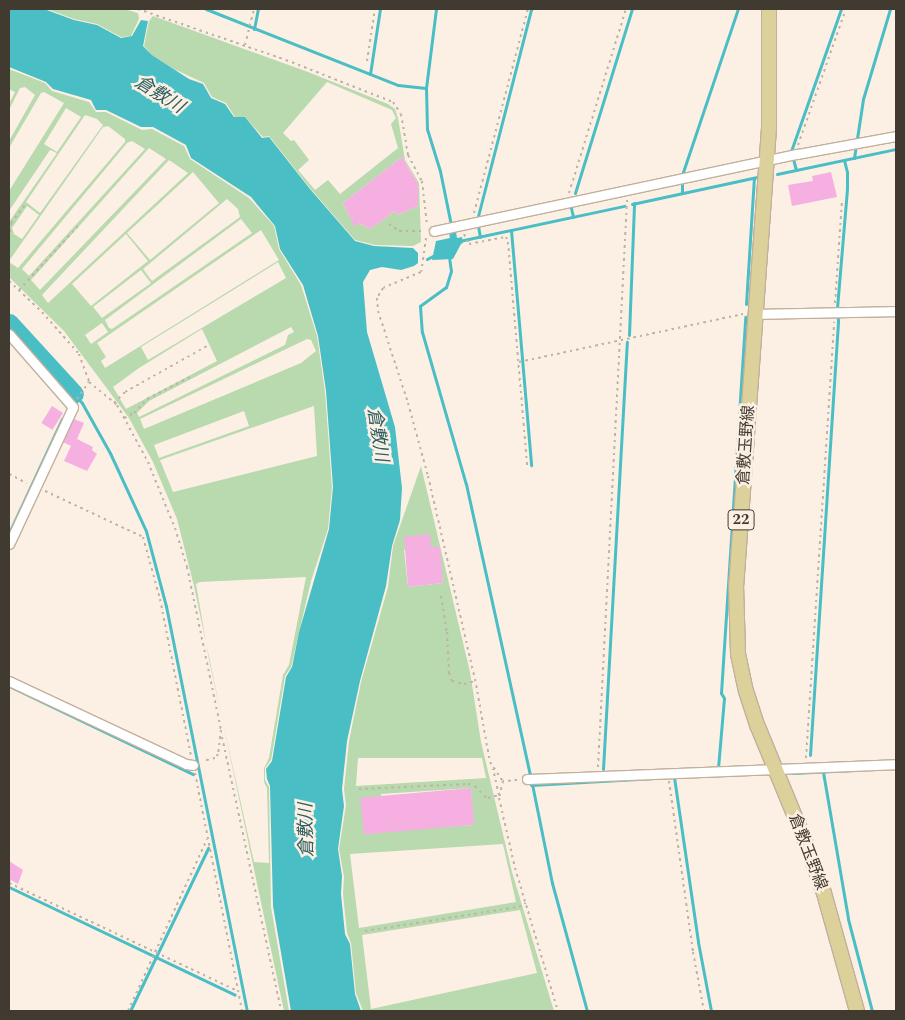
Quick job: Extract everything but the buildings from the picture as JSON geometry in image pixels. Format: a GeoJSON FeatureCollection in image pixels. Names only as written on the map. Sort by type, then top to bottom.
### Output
{"type":"FeatureCollection","features":[{"type":"Feature","properties":{"kind":"main road","name":"倉敷玉野線"},"geometry":{"type":"LineString","coordinates":[[769,9],[770,84],[767,162],[736,619],[738,654],[746,690],[824,893],[857,1011]]}},
{"type":"Feature","properties":{"kind":"street"},"geometry":{"type":"LineString","coordinates":[[434,231],[896,136]]}},
{"type":"Feature","properties":{"kind":"street"},"geometry":{"type":"LineString","coordinates":[[756,314],[896,311]]}},
{"type":"Feature","properties":{"kind":"street"},"geometry":{"type":"LineString","coordinates":[[9,334],[73,407],[32,486],[9,544]]}},
{"type":"Feature","properties":{"kind":"street"},"geometry":{"type":"LineString","coordinates":[[9,681],[186,764],[196,763]]}},
{"type":"Feature","properties":{"kind":"street"},"geometry":{"type":"LineString","coordinates":[[531,779],[896,764]]}},
{"type":"Feature","properties":{"kind":"path"},"geometry":{"type":"LineString","coordinates":[[138,9],[245,45],[373,94],[397,106],[403,118],[408,155],[422,181],[425,223],[434,231]]}},
{"type":"Feature","properties":{"kind":"path"},"geometry":{"type":"LineString","coordinates":[[245,45],[254,9]]}},
{"type":"Feature","properties":{"kind":"path"},"geometry":{"type":"LineString","coordinates":[[366,62],[375,9]]}},
{"type":"Feature","properties":{"kind":"path"},"geometry":{"type":"LineString","coordinates":[[470,224],[528,9]]}},
{"type":"Feature","properties":{"kind":"path"},"geometry":{"type":"LineString","coordinates":[[566,203],[626,9]]}},
{"type":"Feature","properties":{"kind":"path"},"geometry":{"type":"LineString","coordinates":[[794,156],[846,9]]}},
{"type":"Feature","properties":{"kind":"path"},"geometry":{"type":"LineString","coordinates":[[598,777],[628,211],[628,201],[623,192]]}},
{"type":"Feature","properties":{"kind":"path"},"geometry":{"type":"LineString","coordinates":[[807,768],[806,746],[842,200]]}},
{"type":"Feature","properties":{"kind":"path"},"geometry":{"type":"LineString","coordinates":[[9,238],[11,223],[25,204]]}},
{"type":"Feature","properties":{"kind":"path"},"geometry":{"type":"LineString","coordinates":[[19,290],[80,224]]}},
{"type":"Feature","properties":{"kind":"path"},"geometry":{"type":"LineString","coordinates":[[389,224],[399,231],[434,231]]}},
{"type":"Feature","properties":{"kind":"path"},"geometry":{"type":"LineString","coordinates":[[434,231],[424,243],[421,272],[383,288],[380,291],[377,304],[428,476],[515,868],[558,1011]]}},
{"type":"Feature","properties":{"kind":"path"},"geometry":{"type":"LineString","coordinates":[[465,235],[467,243],[471,244],[506,237],[508,239],[520,362],[527,465]]}},
{"type":"Feature","properties":{"kind":"path"},"geometry":{"type":"LineString","coordinates":[[9,281],[79,354],[89,382],[114,403],[148,462],[176,528],[187,567],[281,1011]]}},
{"type":"Feature","properties":{"kind":"path"},"geometry":{"type":"LineString","coordinates":[[520,362],[746,314],[756,314]]}},
{"type":"Feature","properties":{"kind":"path"},"geometry":{"type":"LineString","coordinates":[[114,403],[125,392],[207,346]]}},
{"type":"Feature","properties":{"kind":"path"},"geometry":{"type":"LineString","coordinates":[[124,418],[134,413],[147,399],[190,377]]}},
{"type":"Feature","properties":{"kind":"path"},"geometry":{"type":"LineString","coordinates":[[79,396],[89,382]]}},
{"type":"Feature","properties":{"kind":"path"},"geometry":{"type":"LineString","coordinates":[[9,474],[143,537],[160,599],[196,763],[208,838],[242,1011]]}},
{"type":"Feature","properties":{"kind":"path"},"geometry":{"type":"LineString","coordinates":[[441,596],[447,632],[449,673],[452,680],[457,683],[475,681]]}},
{"type":"Feature","properties":{"kind":"path"},"geometry":{"type":"LineString","coordinates":[[196,763],[215,758],[218,754],[222,737]]}},
{"type":"Feature","properties":{"kind":"path"},"geometry":{"type":"LineString","coordinates":[[492,767],[503,781]]}},
{"type":"Feature","properties":{"kind":"path"},"geometry":{"type":"LineString","coordinates":[[503,781],[531,779]]}},
{"type":"Feature","properties":{"kind":"path"},"geometry":{"type":"LineString","coordinates":[[668,780],[693,952],[704,1011]]}},
{"type":"Feature","properties":{"kind":"path"},"geometry":{"type":"LineString","coordinates":[[499,795],[503,781]]}},
{"type":"Feature","properties":{"kind":"path"},"geometry":{"type":"LineString","coordinates":[[359,789],[468,784],[475,786],[484,796],[499,795]]}},
{"type":"Feature","properties":{"kind":"path"},"geometry":{"type":"LineString","coordinates":[[128,1011],[208,838]]}},
{"type":"Feature","properties":{"kind":"path"},"geometry":{"type":"LineString","coordinates":[[9,883],[155,955],[238,992]]}},
{"type":"Feature","properties":{"kind":"path"},"geometry":{"type":"LineString","coordinates":[[365,931],[519,906],[526,903]]}},
{"type":"Feature","properties":{"kind":"green space"},"geometry":{"type":"Polygon","coordinates":[[[47,9],[124,9],[138,13],[139,19],[131,36],[121,37],[97,24],[74,19],[47,9]]]}},
{"type":"Feature","properties":{"kind":"green space"},"geometry":{"type":"Polygon","coordinates":[[[153,16],[308,72],[388,104],[395,109],[405,160],[419,183],[421,242],[413,246],[375,245],[355,240],[310,188],[269,136],[263,137],[245,117],[235,117],[226,103],[212,97],[204,83],[174,69],[152,55],[144,46],[149,21],[153,16]],[[327,82],[283,133],[291,141],[294,140],[309,160],[298,170],[315,190],[328,180],[340,194],[398,148],[391,124],[396,118],[392,110],[327,82]],[[402,157],[343,203],[351,219],[370,229],[395,211],[398,215],[418,206],[418,184],[402,157]]]}},
{"type":"Feature","properties":{"kind":"green space"},"geometry":{"type":"Polygon","coordinates":[[[9,69],[45,83],[52,91],[89,102],[96,112],[106,112],[142,130],[152,129],[184,146],[190,159],[249,198],[274,226],[279,249],[301,285],[317,336],[325,392],[332,487],[328,529],[311,581],[291,667],[285,676],[271,760],[265,768],[265,780],[269,787],[271,907],[289,1011],[284,1011],[223,721],[254,862],[269,863],[267,788],[264,782],[264,768],[269,758],[283,675],[289,665],[306,577],[200,582],[196,584],[206,644],[177,519],[153,462],[129,418],[64,331],[9,277],[9,262],[18,268],[125,142],[125,139],[108,126],[103,127],[9,261],[9,222],[57,153],[50,150],[9,211],[9,191],[64,103],[44,92],[41,93],[9,148],[9,141],[35,95],[25,87],[20,88],[9,110],[9,104],[15,92],[9,89],[9,69]],[[66,108],[44,144],[57,152],[81,117],[66,108]],[[85,115],[26,202],[40,213],[103,125],[97,119],[85,115]],[[132,141],[127,143],[22,269],[29,276],[145,149],[132,141]],[[149,148],[31,280],[40,290],[166,159],[149,148]],[[169,160],[42,295],[48,303],[188,173],[169,160]],[[193,172],[127,233],[150,260],[219,203],[193,172]],[[227,199],[143,269],[152,281],[240,217],[238,209],[227,199]],[[27,206],[12,228],[14,234],[22,239],[39,215],[27,206]],[[241,219],[105,320],[109,328],[112,329],[252,233],[241,219]],[[261,230],[97,343],[106,357],[101,361],[105,368],[279,260],[261,230]],[[126,234],[72,284],[91,306],[148,261],[126,234]],[[278,262],[141,347],[148,360],[286,278],[278,262]],[[141,270],[93,307],[102,318],[151,283],[141,270]],[[102,323],[85,335],[91,344],[108,332],[102,323]],[[291,327],[149,401],[137,413],[139,417],[285,345],[288,335],[294,332],[291,327]],[[202,329],[139,368],[113,387],[126,409],[217,361],[202,329]],[[307,339],[140,419],[144,429],[301,363],[316,351],[311,340],[307,339]],[[314,406],[160,460],[173,492],[317,456],[314,406]],[[244,411],[154,445],[159,458],[249,426],[244,411]]]}},
{"type":"Feature","properties":{"kind":"green space"},"geometry":{"type":"Polygon","coordinates":[[[421,466],[470,672],[481,742],[512,872],[554,1011],[363,1011],[356,993],[351,943],[347,933],[343,894],[344,877],[339,849],[346,805],[344,789],[349,741],[361,682],[388,587],[393,546],[421,466]],[[439,547],[404,550],[408,587],[443,583],[439,547]],[[358,758],[356,786],[486,778],[482,758],[358,758]],[[471,788],[381,794],[384,831],[473,825],[471,788]],[[503,844],[350,854],[359,928],[516,902],[503,844]],[[520,910],[362,935],[371,1009],[537,973],[520,910]]]}},
{"type":"Feature","properties":{"kind":"water","name":"倉敷川"},"geometry":{"type":"Polygon","coordinates":[[[9,9],[44,9],[74,20],[97,25],[121,38],[132,36],[141,20],[148,21],[143,46],[152,55],[189,79],[203,84],[211,98],[225,104],[234,117],[245,117],[262,138],[269,137],[310,189],[355,241],[374,246],[413,248],[418,253],[418,263],[414,266],[401,270],[382,267],[370,270],[363,282],[367,332],[395,427],[402,488],[400,520],[392,546],[386,586],[360,681],[347,741],[342,789],[344,806],[338,849],[342,876],[341,894],[345,934],[350,944],[355,994],[361,1011],[291,1011],[273,906],[270,786],[266,769],[272,761],[286,677],[292,667],[299,632],[329,529],[333,487],[326,391],[318,336],[303,285],[280,249],[275,226],[251,197],[191,158],[186,145],[153,127],[141,127],[106,110],[96,110],[91,100],[53,89],[46,82],[9,67],[9,9]]]}},
{"type":"Feature","properties":{"kind":"water"},"geometry":{"type":"Polygon","coordinates":[[[456,232],[457,238],[462,237],[463,243],[453,259],[432,260],[436,241],[450,238],[449,233],[456,232]]]}},
{"type":"Feature","properties":{"kind":"waterway"},"geometry":{"type":"LineString","coordinates":[[206,9],[398,85],[426,88],[427,129],[440,171],[451,225]]}},
{"type":"Feature","properties":{"kind":"waterway"},"geometry":{"type":"LineString","coordinates":[[254,29],[258,9]]}},
{"type":"Feature","properties":{"kind":"waterway"},"geometry":{"type":"LineString","coordinates":[[370,74],[380,9]]}},
{"type":"Feature","properties":{"kind":"waterway"},"geometry":{"type":"LineString","coordinates":[[426,88],[436,9]]}},
{"type":"Feature","properties":{"kind":"waterway"},"geometry":{"type":"LineString","coordinates":[[477,220],[531,9]]}},
{"type":"Feature","properties":{"kind":"waterway"},"geometry":{"type":"LineString","coordinates":[[575,193],[632,9]]}},
{"type":"Feature","properties":{"kind":"waterway"},"geometry":{"type":"LineString","coordinates":[[682,193],[682,175],[738,9]]}},
{"type":"Feature","properties":{"kind":"waterway"},"geometry":{"type":"LineString","coordinates":[[796,170],[791,151],[841,9]]}},
{"type":"Feature","properties":{"kind":"waterway"},"geometry":{"type":"LineString","coordinates":[[854,158],[863,99],[890,9]]}},
{"type":"Feature","properties":{"kind":"waterway"},"geometry":{"type":"LineString","coordinates":[[777,174],[896,149]]}},
{"type":"Feature","properties":{"kind":"waterway"},"geometry":{"type":"LineString","coordinates":[[810,755],[838,321],[837,308],[847,189],[847,172],[844,160]]}},
{"type":"Feature","properties":{"kind":"waterway"},"geometry":{"type":"LineString","coordinates":[[632,204],[757,177]]}},
{"type":"Feature","properties":{"kind":"waterway"},"geometry":{"type":"LineString","coordinates":[[746,304],[754,178]]}},
{"type":"Feature","properties":{"kind":"waterway"},"geometry":{"type":"LineString","coordinates":[[629,335],[634,203]]}},
{"type":"Feature","properties":{"kind":"waterway"},"geometry":{"type":"LineString","coordinates":[[459,241],[624,206]]}},
{"type":"Feature","properties":{"kind":"waterway"},"geometry":{"type":"LineString","coordinates":[[571,208],[573,217]]}},
{"type":"Feature","properties":{"kind":"waterway"},"geometry":{"type":"LineString","coordinates":[[478,226],[480,237]]}},
{"type":"Feature","properties":{"kind":"waterway"},"geometry":{"type":"LineString","coordinates":[[511,230],[531,465]]}},
{"type":"Feature","properties":{"kind":"waterway"},"geometry":{"type":"LineString","coordinates":[[427,259],[435,255]]}},
{"type":"Feature","properties":{"kind":"waterway"},"geometry":{"type":"LineString","coordinates":[[449,257],[451,271],[446,287],[420,306],[422,332],[466,484],[552,883],[587,1011]]}},
{"type":"Feature","properties":{"kind":"waterway"},"geometry":{"type":"LineString","coordinates":[[718,768],[724,698],[721,693],[745,317]]}},
{"type":"Feature","properties":{"kind":"waterway"},"geometry":{"type":"LineString","coordinates":[[9,323],[74,394]]}},
{"type":"Feature","properties":{"kind":"waterway"},"geometry":{"type":"LineString","coordinates":[[603,769],[627,342]]}},
{"type":"Feature","properties":{"kind":"waterway"},"geometry":{"type":"LineString","coordinates":[[74,394],[82,403],[110,453],[146,531],[166,606],[247,1011]]}},
{"type":"Feature","properties":{"kind":"waterway"},"geometry":{"type":"LineString","coordinates":[[9,533],[62,419]]}},
{"type":"Feature","properties":{"kind":"waterway"},"geometry":{"type":"LineString","coordinates":[[9,686],[193,774]]}},
{"type":"Feature","properties":{"kind":"waterway"},"geometry":{"type":"LineString","coordinates":[[792,773],[856,770]]}},
{"type":"Feature","properties":{"kind":"waterway"},"geometry":{"type":"LineString","coordinates":[[823,772],[848,919],[872,1011]]}},
{"type":"Feature","properties":{"kind":"waterway"},"geometry":{"type":"LineString","coordinates":[[531,785],[673,777]]}},
{"type":"Feature","properties":{"kind":"waterway"},"geometry":{"type":"LineString","coordinates":[[674,777],[698,942],[711,1011]]}},
{"type":"Feature","properties":{"kind":"waterway"},"geometry":{"type":"LineString","coordinates":[[130,1011],[208,848]]}},
{"type":"Feature","properties":{"kind":"waterway"},"geometry":{"type":"LineString","coordinates":[[9,887],[235,995]]}}]}
